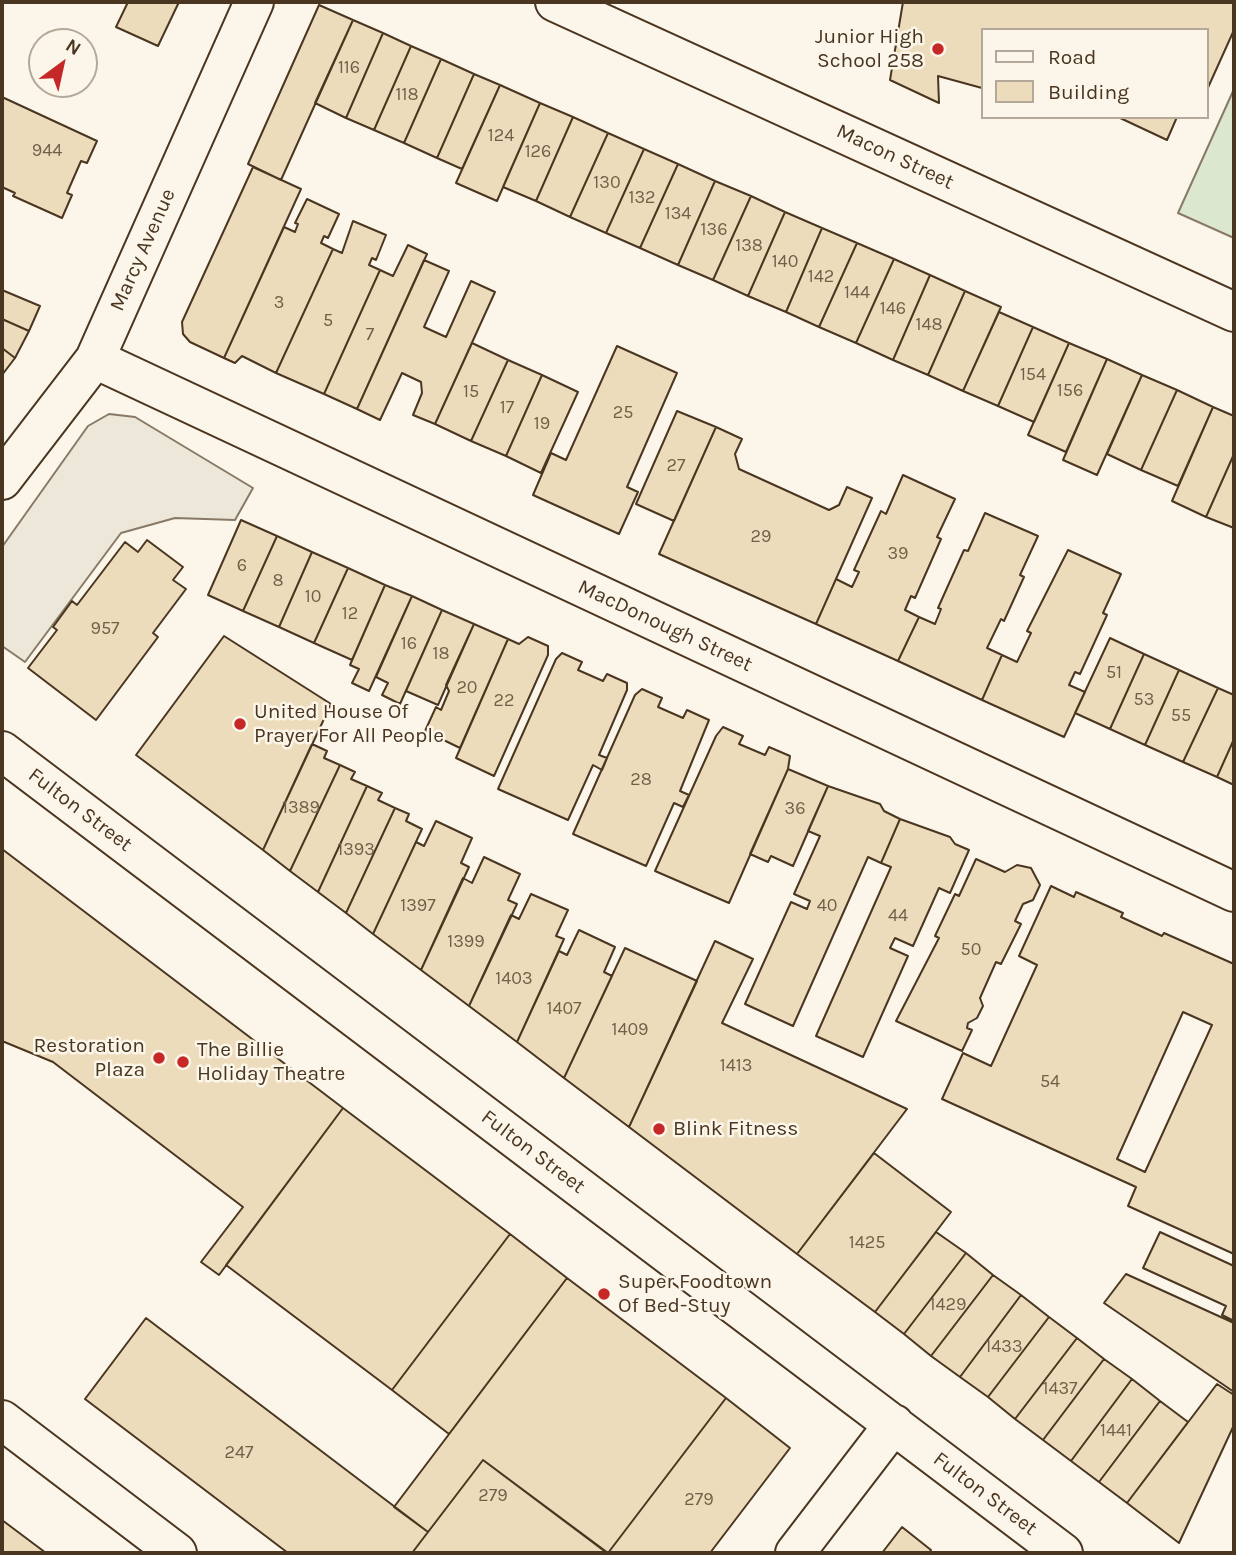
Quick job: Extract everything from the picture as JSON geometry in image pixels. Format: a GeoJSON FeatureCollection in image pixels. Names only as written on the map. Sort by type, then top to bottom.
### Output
{"type":"FeatureCollection","features":[{"type":"Feature","properties":{"kind":"street","name":"Marcy Avenue"},"geometry":{"type":"LineString","coordinates":[[2,480],[95,359],[254,2]]}},
{"type":"Feature","properties":{"kind":"street","name":"Macon Street"},"geometry":{"type":"LineString","coordinates":[[555,2],[1234,312]]}},
{"type":"Feature","properties":{"kind":"street","name":"MacDonough Street"},"geometry":{"type":"LineString","coordinates":[[95,359],[1234,892]]}},
{"type":"Feature","properties":{"kind":"street","name":"Fulton Street"},"geometry":{"type":"LineString","coordinates":[[2,751],[1063,1553]]}},
{"type":"Feature","properties":{"kind":"street"},"geometry":{"type":"LineString","coordinates":[[2,1420],[177,1553]]}},
{"type":"Feature","properties":{"kind":"street"},"geometry":{"type":"LineString","coordinates":[[795,1553],[894,1424]]}},
{"type":"Feature","properties":{"kind":"green space"},"geometry":{"type":"Polygon","coordinates":[[[1234,89],[1234,238],[1178,213],[1234,89]]]}},
{"type":"Feature","properties":{"kind":"shaded area"},"geometry":{"type":"Polygon","coordinates":[[[109,414],[135,417],[253,488],[235,520],[175,518],[121,533],[25,662],[2,646],[2,547],[88,426],[109,414]]]}},
{"type":"Feature","properties":{"kind":"building"},"geometry":{"type":"Polygon","coordinates":[[[128,2],[179,2],[158,46],[116,27],[128,2]]]}},
{"type":"Feature","properties":{"kind":"building","name":"Junior High School 258"},"geometry":{"type":"Polygon","coordinates":[[[903,2],[1234,2],[1234,30],[1208,88],[1208,28],[981,28],[981,88],[938,76],[939,103],[890,80],[903,2]]]}},
{"type":"Feature","properties":{"kind":"building"},"geometry":{"type":"Polygon","coordinates":[[[319,5],[353,20],[281,180],[248,164],[319,5]]]}},
{"type":"Feature","properties":{"kind":"building"},"geometry":{"type":"Polygon","coordinates":[[[353,20],[383,33],[346,118],[315,103],[353,20]]]}},
{"type":"Feature","properties":{"kind":"building"},"geometry":{"type":"Polygon","coordinates":[[[383,33],[411,46],[374,130],[346,118],[383,33]]]}},
{"type":"Feature","properties":{"kind":"building"},"geometry":{"type":"Polygon","coordinates":[[[411,46],[441,59],[404,143],[374,130],[411,46]]]}},
{"type":"Feature","properties":{"kind":"building"},"geometry":{"type":"Polygon","coordinates":[[[441,59],[474,74],[437,158],[404,143],[441,59]]]}},
{"type":"Feature","properties":{"kind":"building"},"geometry":{"type":"Polygon","coordinates":[[[474,74],[500,85],[462,169],[437,158],[474,74]]]}},
{"type":"Feature","properties":{"kind":"building"},"geometry":{"type":"Polygon","coordinates":[[[500,85],[540,103],[497,201],[456,183],[500,85]]]}},
{"type":"Feature","properties":{"kind":"building"},"geometry":{"type":"Polygon","coordinates":[[[2,97],[97,141],[87,163],[81,161],[67,193],[72,195],[62,218],[13,196],[15,193],[2,187],[2,97]]]}},
{"type":"Feature","properties":{"kind":"building"},"geometry":{"type":"Polygon","coordinates":[[[540,103],[573,117],[536,201],[503,187],[540,103]]]}},
{"type":"Feature","properties":{"kind":"building"},"geometry":{"type":"Polygon","coordinates":[[[573,117],[608,133],[570,217],[536,201],[573,117]]]}},
{"type":"Feature","properties":{"kind":"building"},"geometry":{"type":"Polygon","coordinates":[[[1122,119],[1176,119],[1167,140],[1122,119]]]}},
{"type":"Feature","properties":{"kind":"building"},"geometry":{"type":"Polygon","coordinates":[[[608,133],[644,149],[606,233],[570,217],[608,133]]]}},
{"type":"Feature","properties":{"kind":"building"},"geometry":{"type":"Polygon","coordinates":[[[644,149],[678,164],[640,248],[606,233],[644,149]]]}},
{"type":"Feature","properties":{"kind":"building"},"geometry":{"type":"Polygon","coordinates":[[[678,164],[715,181],[678,265],[640,248],[678,164]]]}},
{"type":"Feature","properties":{"kind":"building"},"geometry":{"type":"Polygon","coordinates":[[[253,167],[301,189],[224,358],[190,342],[183,334],[182,322],[253,167]]]}},
{"type":"Feature","properties":{"kind":"building"},"geometry":{"type":"Polygon","coordinates":[[[715,181],[751,196],[713,280],[678,265],[715,181]]]}},
{"type":"Feature","properties":{"kind":"building"},"geometry":{"type":"Polygon","coordinates":[[[751,196],[785,212],[748,296],[713,280],[751,196]]]}},
{"type":"Feature","properties":{"kind":"building"},"geometry":{"type":"Polygon","coordinates":[[[307,199],[339,214],[328,238],[324,236],[321,243],[333,249],[276,373],[242,356],[235,363],[224,358],[284,227],[295,232],[298,224],[295,223],[307,199]]]}},
{"type":"Feature","properties":{"kind":"building"},"geometry":{"type":"Polygon","coordinates":[[[785,212],[822,228],[786,312],[748,296],[785,212]]]}},
{"type":"Feature","properties":{"kind":"building"},"geometry":{"type":"Polygon","coordinates":[[[353,221],[386,235],[376,260],[372,258],[369,265],[380,270],[324,394],[276,373],[333,249],[342,253],[353,221]]]}},
{"type":"Feature","properties":{"kind":"building"},"geometry":{"type":"Polygon","coordinates":[[[822,228],[857,243],[819,327],[786,312],[822,228]]]}},
{"type":"Feature","properties":{"kind":"building"},"geometry":{"type":"Polygon","coordinates":[[[857,243],[894,259],[856,343],[819,327],[857,243]]]}},
{"type":"Feature","properties":{"kind":"building"},"geometry":{"type":"Polygon","coordinates":[[[408,245],[427,254],[357,409],[324,394],[380,270],[393,276],[408,245]]]}},
{"type":"Feature","properties":{"kind":"building"},"geometry":{"type":"Polygon","coordinates":[[[894,259],[930,275],[893,360],[856,343],[894,259]]]}},
{"type":"Feature","properties":{"kind":"building"},"geometry":{"type":"Polygon","coordinates":[[[424,260],[449,271],[424,327],[446,337],[471,281],[495,292],[435,424],[413,415],[422,393],[421,382],[402,373],[380,420],[357,409],[424,260]]]}},
{"type":"Feature","properties":{"kind":"building"},"geometry":{"type":"Polygon","coordinates":[[[930,275],[965,291],[928,375],[893,360],[930,275]]]}},
{"type":"Feature","properties":{"kind":"building"},"geometry":{"type":"Polygon","coordinates":[[[2,290],[40,306],[29,331],[2,319],[2,290]]]}},
{"type":"Feature","properties":{"kind":"building"},"geometry":{"type":"Polygon","coordinates":[[[965,291],[1001,307],[963,391],[928,375],[965,291]]]}},
{"type":"Feature","properties":{"kind":"building"},"geometry":{"type":"Polygon","coordinates":[[[999,312],[1033,327],[998,406],[963,391],[999,312]]]}},
{"type":"Feature","properties":{"kind":"building"},"geometry":{"type":"Polygon","coordinates":[[[2,319],[29,331],[15,358],[2,348],[2,319]]]}},
{"type":"Feature","properties":{"kind":"building"},"geometry":{"type":"Polygon","coordinates":[[[1033,327],[1069,343],[1034,422],[998,406],[1033,327]]]}},
{"type":"Feature","properties":{"kind":"building"},"geometry":{"type":"Polygon","coordinates":[[[472,343],[508,360],[471,441],[435,424],[472,343]]]}},
{"type":"Feature","properties":{"kind":"building"},"geometry":{"type":"Polygon","coordinates":[[[1069,343],[1107,359],[1066,452],[1028,435],[1069,343]]]}},
{"type":"Feature","properties":{"kind":"building"},"geometry":{"type":"Polygon","coordinates":[[[617,346],[677,373],[627,487],[638,492],[619,534],[533,495],[551,453],[566,460],[617,346]]]}},
{"type":"Feature","properties":{"kind":"building"},"geometry":{"type":"Polygon","coordinates":[[[2,348],[15,358],[2,375],[2,348]]]}},
{"type":"Feature","properties":{"kind":"building"},"geometry":{"type":"Polygon","coordinates":[[[1107,359],[1142,375],[1097,475],[1063,460],[1107,359]]]}},
{"type":"Feature","properties":{"kind":"building"},"geometry":{"type":"Polygon","coordinates":[[[508,360],[542,375],[506,456],[471,441],[508,360]]]}},
{"type":"Feature","properties":{"kind":"building"},"geometry":{"type":"Polygon","coordinates":[[[542,375],[578,392],[541,473],[506,456],[542,375]]]}},
{"type":"Feature","properties":{"kind":"building"},"geometry":{"type":"Polygon","coordinates":[[[1142,375],[1177,390],[1141,470],[1107,454],[1142,375]]]}},
{"type":"Feature","properties":{"kind":"building"},"geometry":{"type":"Polygon","coordinates":[[[1177,390],[1213,407],[1178,486],[1141,470],[1177,390]]]}},
{"type":"Feature","properties":{"kind":"building"},"geometry":{"type":"Polygon","coordinates":[[[1213,407],[1234,416],[1234,454],[1206,517],[1172,501],[1213,407]]]}},
{"type":"Feature","properties":{"kind":"building"},"geometry":{"type":"Polygon","coordinates":[[[677,411],[716,427],[674,521],[636,504],[677,411]]]}},
{"type":"Feature","properties":{"kind":"building"},"geometry":{"type":"Polygon","coordinates":[[[716,427],[742,439],[735,454],[739,469],[829,510],[839,505],[847,487],[872,498],[816,624],[659,554],[716,427]]]}},
{"type":"Feature","properties":{"kind":"building"},"geometry":{"type":"Polygon","coordinates":[[[1234,454],[1234,528],[1206,517],[1234,454]]]}},
{"type":"Feature","properties":{"kind":"building"},"geometry":{"type":"Polygon","coordinates":[[[903,475],[955,499],[937,537],[941,539],[915,598],[911,596],[905,610],[919,617],[898,661],[816,624],[836,579],[852,587],[859,572],[854,570],[881,511],[886,514],[903,475]]]}},
{"type":"Feature","properties":{"kind":"building"},"geometry":{"type":"Polygon","coordinates":[[[985,513],[1038,536],[1020,575],[1024,577],[1004,621],[1001,619],[987,648],[1002,655],[982,700],[898,661],[919,617],[935,624],[941,609],[938,608],[964,550],[968,551],[985,513]]]}},
{"type":"Feature","properties":{"kind":"building"},"geometry":{"type":"Polygon","coordinates":[[[241,520],[277,536],[243,611],[208,595],[241,520]]]}},
{"type":"Feature","properties":{"kind":"building"},"geometry":{"type":"Polygon","coordinates":[[[277,536],[312,552],[279,627],[243,611],[277,536]]]}},
{"type":"Feature","properties":{"kind":"building"},"geometry":{"type":"Polygon","coordinates":[[[147,540],[183,567],[173,580],[186,589],[153,633],[158,637],[96,720],[28,668],[57,630],[53,627],[72,601],[77,605],[125,542],[138,552],[147,540]]]}},
{"type":"Feature","properties":{"kind":"building"},"geometry":{"type":"Polygon","coordinates":[[[1068,550],[1121,574],[1103,613],[1107,615],[1080,674],[1075,672],[1069,685],[1085,692],[1064,737],[982,700],[1002,655],[1017,662],[1031,633],[1027,631],[1068,550]]]}},
{"type":"Feature","properties":{"kind":"building"},"geometry":{"type":"Polygon","coordinates":[[[312,552],[348,568],[314,643],[279,627],[312,552]]]}},
{"type":"Feature","properties":{"kind":"building"},"geometry":{"type":"Polygon","coordinates":[[[348,568],[385,585],[352,660],[314,643],[348,568]]]}},
{"type":"Feature","properties":{"kind":"building"},"geometry":{"type":"Polygon","coordinates":[[[385,585],[412,596],[369,691],[352,683],[359,669],[350,665],[385,585]]]}},
{"type":"Feature","properties":{"kind":"building"},"geometry":{"type":"Polygon","coordinates":[[[412,596],[442,610],[400,704],[382,695],[388,683],[376,677],[412,596]]]}},
{"type":"Feature","properties":{"kind":"building"},"geometry":{"type":"Polygon","coordinates":[[[442,610],[474,624],[438,705],[406,691],[442,610]]]}},
{"type":"Feature","properties":{"kind":"building"},"geometry":{"type":"Polygon","coordinates":[[[474,624],[508,639],[460,748],[425,731],[436,707],[441,710],[449,691],[446,685],[474,624]]]}},
{"type":"Feature","properties":{"kind":"building","name":"United House Of Prayer For All People"},"geometry":{"type":"Polygon","coordinates":[[[224,636],[331,704],[263,850],[136,755],[224,636]]]}},
{"type":"Feature","properties":{"kind":"building"},"geometry":{"type":"Polygon","coordinates":[[[528,637],[548,646],[548,655],[494,776],[456,758],[508,639],[519,644],[528,637]]]}},
{"type":"Feature","properties":{"kind":"building"},"geometry":{"type":"Polygon","coordinates":[[[1110,638],[1144,654],[1110,729],[1075,713],[1110,638]]]}},
{"type":"Feature","properties":{"kind":"building"},"geometry":{"type":"Polygon","coordinates":[[[562,653],[582,662],[578,670],[603,681],[607,674],[627,683],[627,690],[599,755],[607,758],[602,770],[593,765],[568,820],[498,789],[556,659],[562,653]]]}},
{"type":"Feature","properties":{"kind":"building"},"geometry":{"type":"Polygon","coordinates":[[[1144,654],[1179,670],[1145,745],[1110,729],[1144,654]]]}},
{"type":"Feature","properties":{"kind":"building"},"geometry":{"type":"Polygon","coordinates":[[[1179,670],[1218,688],[1183,762],[1145,745],[1179,670]]]}},
{"type":"Feature","properties":{"kind":"building"},"geometry":{"type":"Polygon","coordinates":[[[1218,688],[1234,695],[1234,739],[1217,777],[1183,762],[1218,688]]]}},
{"type":"Feature","properties":{"kind":"building"},"geometry":{"type":"Polygon","coordinates":[[[642,689],[662,698],[658,707],[683,718],[687,710],[709,720],[680,791],[689,795],[683,807],[674,803],[646,866],[573,834],[635,695],[642,689]]]}},
{"type":"Feature","properties":{"kind":"building"},"geometry":{"type":"Polygon","coordinates":[[[723,727],[743,736],[739,744],[765,755],[769,747],[790,756],[788,769],[729,903],[655,871],[716,736],[723,727]]]}},
{"type":"Feature","properties":{"kind":"building"},"geometry":{"type":"Polygon","coordinates":[[[1234,739],[1234,785],[1217,777],[1234,739]]]}},
{"type":"Feature","properties":{"kind":"building"},"geometry":{"type":"Polygon","coordinates":[[[312,744],[327,751],[324,758],[340,765],[290,871],[263,850],[312,744]]]}},
{"type":"Feature","properties":{"kind":"building"},"geometry":{"type":"Polygon","coordinates":[[[340,765],[355,772],[351,779],[367,786],[318,892],[290,871],[340,765]]]}},
{"type":"Feature","properties":{"kind":"building"},"geometry":{"type":"Polygon","coordinates":[[[788,769],[828,786],[793,866],[771,856],[768,862],[750,854],[788,769]]]}},
{"type":"Feature","properties":{"kind":"building"},"geometry":{"type":"Polygon","coordinates":[[[367,786],[382,793],[378,800],[395,808],[346,913],[318,892],[367,786]]]}},
{"type":"Feature","properties":{"kind":"building"},"geometry":{"type":"Polygon","coordinates":[[[828,786],[880,804],[884,811],[900,819],[881,863],[868,857],[793,1026],[745,1004],[791,902],[807,909],[810,901],[794,894],[820,836],[808,831],[828,786]]]}},
{"type":"Feature","properties":{"kind":"building"},"geometry":{"type":"Polygon","coordinates":[[[395,808],[409,814],[406,821],[422,829],[373,934],[346,913],[395,808]]]}},
{"type":"Feature","properties":{"kind":"building"},"geometry":{"type":"Polygon","coordinates":[[[900,819],[950,837],[955,844],[969,850],[950,893],[939,888],[913,946],[895,938],[890,948],[908,956],[863,1057],[816,1036],[891,867],[881,863],[900,819]]]}},
{"type":"Feature","properties":{"kind":"building"},"geometry":{"type":"Polygon","coordinates":[[[436,821],[472,838],[461,863],[469,867],[421,970],[373,934],[416,842],[424,846],[436,821]]]}},
{"type":"Feature","properties":{"kind":"building","name":"Restoration Plaza"},"geometry":{"type":"Polygon","coordinates":[[[2,849],[343,1108],[219,1275],[201,1262],[243,1207],[53,1062],[2,1041],[2,849]]]}},
{"type":"Feature","properties":{"kind":"building"},"geometry":{"type":"Polygon","coordinates":[[[484,857],[520,874],[508,900],[517,904],[469,1006],[421,970],[463,878],[472,883],[484,857]]]}},
{"type":"Feature","properties":{"kind":"building"},"geometry":{"type":"Polygon","coordinates":[[[976,859],[1005,872],[1017,865],[1031,868],[1040,885],[1033,900],[1023,904],[1015,921],[1021,924],[1001,964],[996,962],[980,998],[983,1006],[977,1018],[968,1023],[967,1028],[972,1030],[962,1051],[896,1021],[939,938],[935,936],[955,894],[959,896],[976,859]]]}},
{"type":"Feature","properties":{"kind":"building"},"geometry":{"type":"Polygon","coordinates":[[[1051,886],[1074,897],[1076,892],[1123,913],[1121,917],[1162,936],[1164,933],[1234,964],[1234,1254],[1128,1206],[1136,1187],[942,1099],[963,1053],[991,1066],[1037,965],[1019,956],[1051,886]],[[1183,1012],[1117,1159],[1145,1172],[1212,1025],[1183,1012]]]}},
{"type":"Feature","properties":{"kind":"building"},"geometry":{"type":"Polygon","coordinates":[[[531,894],[568,910],[556,936],[564,939],[517,1042],[469,1006],[511,915],[519,919],[531,894]]]}},
{"type":"Feature","properties":{"kind":"building"},"geometry":{"type":"Polygon","coordinates":[[[579,930],[615,947],[604,972],[612,976],[564,1078],[517,1042],[559,951],[567,955],[579,930]]]}},
{"type":"Feature","properties":{"kind":"building"},"geometry":{"type":"Polygon","coordinates":[[[715,941],[753,959],[722,1023],[907,1109],[797,1254],[629,1127],[715,941]]]}},
{"type":"Feature","properties":{"kind":"building"},"geometry":{"type":"Polygon","coordinates":[[[625,948],[697,981],[629,1127],[564,1078],[625,948]]]}},
{"type":"Feature","properties":{"kind":"building"},"geometry":{"type":"Polygon","coordinates":[[[343,1108],[510,1234],[392,1390],[226,1265],[343,1108]]]}},
{"type":"Feature","properties":{"kind":"building"},"geometry":{"type":"Polygon","coordinates":[[[874,1153],[951,1212],[875,1312],[797,1254],[874,1153]]]}},
{"type":"Feature","properties":{"kind":"building"},"geometry":{"type":"Polygon","coordinates":[[[936,1232],[966,1253],[904,1334],[875,1312],[936,1232]]]}},
{"type":"Feature","properties":{"kind":"building"},"geometry":{"type":"Polygon","coordinates":[[[1160,1232],[1234,1266],[1234,1321],[1222,1315],[1226,1306],[1143,1268],[1160,1232]]]}},
{"type":"Feature","properties":{"kind":"building"},"geometry":{"type":"Polygon","coordinates":[[[510,1234],[567,1278],[449,1434],[392,1390],[510,1234]]]}},
{"type":"Feature","properties":{"kind":"building"},"geometry":{"type":"Polygon","coordinates":[[[966,1253],[993,1275],[931,1356],[904,1334],[966,1253]]]}},
{"type":"Feature","properties":{"kind":"building"},"geometry":{"type":"Polygon","coordinates":[[[1126,1274],[1234,1323],[1234,1392],[1104,1303],[1126,1274]]]}},
{"type":"Feature","properties":{"kind":"building"},"geometry":{"type":"Polygon","coordinates":[[[993,1275],[1021,1295],[960,1377],[931,1356],[993,1275]]]}},
{"type":"Feature","properties":{"kind":"building"},"geometry":{"type":"Polygon","coordinates":[[[567,1278],[726,1398],[608,1553],[483,1460],[428,1532],[394,1507],[567,1278]]]}},
{"type":"Feature","properties":{"kind":"building"},"geometry":{"type":"Polygon","coordinates":[[[1021,1295],[1049,1317],[988,1397],[960,1377],[1021,1295]]]}},
{"type":"Feature","properties":{"kind":"building"},"geometry":{"type":"Polygon","coordinates":[[[1049,1317],[1077,1338],[1015,1419],[988,1397],[1049,1317]]]}},
{"type":"Feature","properties":{"kind":"building"},"geometry":{"type":"Polygon","coordinates":[[[146,1318],[428,1532],[412,1553],[288,1553],[85,1399],[146,1318]]]}},
{"type":"Feature","properties":{"kind":"building"},"geometry":{"type":"Polygon","coordinates":[[[1077,1338],[1104,1359],[1043,1440],[1015,1419],[1077,1338]]]}},
{"type":"Feature","properties":{"kind":"building"},"geometry":{"type":"Polygon","coordinates":[[[1104,1359],[1132,1379],[1071,1461],[1043,1440],[1104,1359]]]}},
{"type":"Feature","properties":{"kind":"building"},"geometry":{"type":"Polygon","coordinates":[[[1132,1379],[1160,1401],[1099,1482],[1071,1461],[1132,1379]]]}},
{"type":"Feature","properties":{"kind":"building"},"geometry":{"type":"Polygon","coordinates":[[[1217,1384],[1234,1395],[1234,1425],[1179,1543],[1127,1503],[1217,1384]]]}},
{"type":"Feature","properties":{"kind":"building"},"geometry":{"type":"Polygon","coordinates":[[[726,1398],[790,1448],[710,1553],[608,1553],[726,1398]]]}},
{"type":"Feature","properties":{"kind":"building"},"geometry":{"type":"Polygon","coordinates":[[[1160,1401],[1188,1422],[1127,1503],[1099,1482],[1160,1401]]]}},
{"type":"Feature","properties":{"kind":"building"},"geometry":{"type":"Polygon","coordinates":[[[483,1460],[607,1553],[412,1553],[483,1460]]]}},
{"type":"Feature","properties":{"kind":"building"},"geometry":{"type":"Polygon","coordinates":[[[2,1520],[46,1553],[2,1553],[2,1520]]]}},
{"type":"Feature","properties":{"kind":"building"},"geometry":{"type":"Polygon","coordinates":[[[902,1527],[931,1550],[929,1553],[882,1553],[902,1527]]]}},
{"type":"Feature","properties":{"kind":"place","name":"Junior High School 258"},"geometry":{"type":"Point","coordinates":[938,49]}},
{"type":"Feature","properties":{"kind":"place","name":"United House Of Prayer For All People"},"geometry":{"type":"Point","coordinates":[240,724]}},
{"type":"Feature","properties":{"kind":"place","name":"Restoration Plaza"},"geometry":{"type":"Point","coordinates":[159,1058]}},
{"type":"Feature","properties":{"kind":"place","name":"The Billie Holiday Theatre"},"geometry":{"type":"Point","coordinates":[183,1062]}},
{"type":"Feature","properties":{"kind":"place","name":"Blink Fitness"},"geometry":{"type":"Point","coordinates":[659,1129]}},
{"type":"Feature","properties":{"kind":"place","name":"Super Foodtown Of Bed-Stuy"},"geometry":{"type":"Point","coordinates":[604,1294]}}]}
